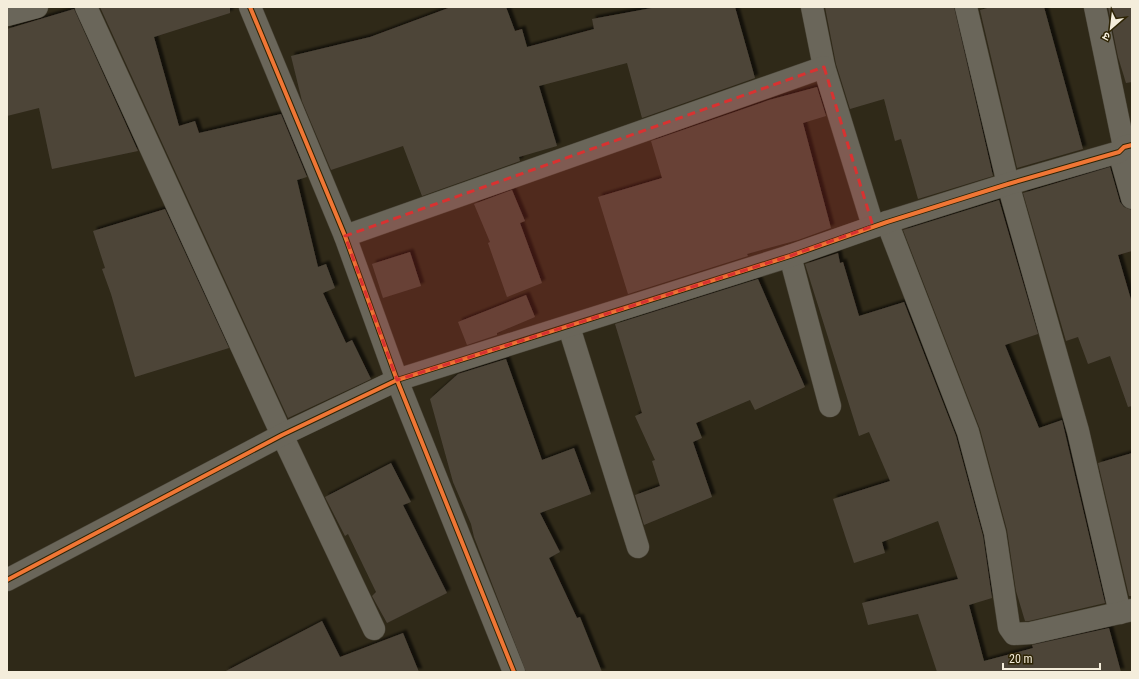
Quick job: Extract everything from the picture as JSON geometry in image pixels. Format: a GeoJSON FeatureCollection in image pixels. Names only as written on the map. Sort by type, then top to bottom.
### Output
{"type":"FeatureCollection","features":[{"type":"Feature","properties":{"kind":"street"},"geometry":{"type":"LineString","coordinates":[[7,15],[38,7]]}},
{"type":"Feature","properties":{"kind":"street"},"geometry":{"type":"LineString","coordinates":[[86,7],[282,435],[374,629]]}},
{"type":"Feature","properties":{"kind":"street"},"geometry":{"type":"LineString","coordinates":[[250,7],[345,236],[397,380],[514,672]]}},
{"type":"Feature","properties":{"kind":"street"},"geometry":{"type":"LineString","coordinates":[[812,7],[824,67],[880,224],[968,432],[995,533],[1009,627],[1014,634],[1031,633],[1126,611],[1078,431],[1008,184],[966,7]]}},
{"type":"Feature","properties":{"kind":"street"},"geometry":{"type":"LineString","coordinates":[[1095,7],[1125,148],[1132,198]]}},
{"type":"Feature","properties":{"kind":"street"},"geometry":{"type":"LineString","coordinates":[[345,236],[824,67]]}},
{"type":"Feature","properties":{"kind":"street"},"geometry":{"type":"LineString","coordinates":[[7,580],[282,435],[397,380],[569,327],[790,256],[880,224],[1125,148]]}},
{"type":"Feature","properties":{"kind":"street"},"geometry":{"type":"LineString","coordinates":[[790,256],[830,406]]}},
{"type":"Feature","properties":{"kind":"street"},"geometry":{"type":"LineString","coordinates":[[569,327],[638,547]]}},
{"type":"Feature","properties":{"kind":"highlighted area"},"geometry":{"type":"Polygon","coordinates":[[[824,67],[873,226],[790,256],[397,380],[345,236],[824,67]]]}},
{"type":"Feature","properties":{"kind":"building"},"geometry":{"type":"Polygon","coordinates":[[[100,7],[230,7],[230,13],[154,37],[179,126],[195,121],[199,133],[281,114],[307,177],[297,180],[318,267],[326,264],[335,288],[323,293],[346,343],[352,340],[371,379],[288,418],[100,7]]]}},
{"type":"Feature","properties":{"kind":"building"},"geometry":{"type":"Polygon","coordinates":[[[451,7],[506,7],[515,31],[522,29],[527,47],[594,29],[592,19],[657,7],[735,7],[755,78],[642,118],[627,63],[539,86],[557,146],[519,157],[520,161],[422,196],[403,146],[331,170],[302,101],[291,56],[370,37],[451,7]]]}},
{"type":"Feature","properties":{"kind":"building"},"geometry":{"type":"Polygon","coordinates":[[[825,7],[954,7],[993,176],[918,199],[901,139],[895,141],[884,99],[850,109],[836,64],[825,7]]]}},
{"type":"Feature","properties":{"kind":"building"},"geometry":{"type":"Polygon","coordinates":[[[991,7],[1044,7],[1083,149],[1017,168],[980,10],[991,7]]]}},
{"type":"Feature","properties":{"kind":"building"},"geometry":{"type":"Polygon","coordinates":[[[1108,7],[1132,7],[1132,82],[1126,83],[1118,57],[1108,7]]]}},
{"type":"Feature","properties":{"kind":"building"},"geometry":{"type":"Polygon","coordinates":[[[74,9],[138,151],[52,169],[39,108],[7,116],[7,29],[74,9]]]}},
{"type":"Feature","properties":{"kind":"building"},"geometry":{"type":"Polygon","coordinates":[[[817,87],[826,116],[803,123],[831,228],[798,240],[747,254],[748,256],[628,294],[598,197],[662,178],[651,141],[769,100],[817,87]]]}},
{"type":"Feature","properties":{"kind":"building"},"geometry":{"type":"Polygon","coordinates":[[[1110,167],[1120,202],[1124,207],[1132,210],[1132,251],[1118,255],[1132,303],[1132,406],[1128,407],[1110,356],[1088,364],[1078,337],[1066,341],[1023,193],[1110,167]]]}},
{"type":"Feature","properties":{"kind":"building"},"geometry":{"type":"Polygon","coordinates":[[[512,190],[525,221],[520,223],[542,283],[507,297],[488,243],[490,242],[474,204],[512,190]]]}},
{"type":"Feature","properties":{"kind":"building"},"geometry":{"type":"Polygon","coordinates":[[[999,200],[1038,334],[1005,345],[1039,428],[1062,420],[1105,603],[1029,621],[1025,621],[1016,591],[1007,530],[980,429],[903,230],[999,200]]]}},
{"type":"Feature","properties":{"kind":"building"},"geometry":{"type":"Polygon","coordinates":[[[165,209],[229,348],[135,377],[111,294],[102,269],[105,268],[93,231],[165,209]]]}},
{"type":"Feature","properties":{"kind":"building"},"geometry":{"type":"Polygon","coordinates":[[[410,252],[421,286],[383,298],[372,264],[410,252]]]}},
{"type":"Feature","properties":{"kind":"building"},"geometry":{"type":"Polygon","coordinates":[[[838,253],[840,263],[843,262],[859,316],[904,302],[956,436],[983,536],[992,598],[969,605],[984,661],[1033,648],[1032,645],[1109,628],[1121,672],[937,672],[918,614],[868,625],[862,603],[958,579],[938,521],[882,542],[885,553],[854,563],[833,499],[890,481],[869,432],[859,436],[805,264],[838,253]]]}},
{"type":"Feature","properties":{"kind":"building"},"geometry":{"type":"Polygon","coordinates":[[[758,279],[805,387],[755,410],[750,400],[696,423],[702,438],[693,442],[712,497],[644,525],[635,495],[660,486],[652,461],[655,460],[635,416],[642,413],[615,324],[758,279]]]}},
{"type":"Feature","properties":{"kind":"building"},"geometry":{"type":"Polygon","coordinates":[[[526,295],[535,317],[497,333],[497,335],[467,345],[458,322],[526,295]]]}},
{"type":"Feature","properties":{"kind":"building"},"geometry":{"type":"Polygon","coordinates":[[[506,359],[542,460],[574,448],[591,494],[540,513],[560,552],[549,558],[577,618],[580,617],[602,672],[526,672],[474,537],[471,524],[453,482],[430,399],[458,374],[506,359]]]}},
{"type":"Feature","properties":{"kind":"building"},"geometry":{"type":"Polygon","coordinates":[[[1132,453],[1132,596],[1129,596],[1098,463],[1132,453]]]}},
{"type":"Feature","properties":{"kind":"building"},"geometry":{"type":"Polygon","coordinates":[[[391,463],[411,502],[403,505],[447,593],[387,623],[372,596],[376,592],[348,534],[345,536],[325,497],[391,463]]]}},
{"type":"Feature","properties":{"kind":"building"},"geometry":{"type":"Polygon","coordinates":[[[322,621],[340,657],[403,633],[419,672],[224,672],[322,621]]]}},
{"type":"Feature","properties":{"kind":"cycle path"},"geometry":{"type":"LineString","coordinates":[[250,7],[345,236],[397,380],[514,672]]}},
{"type":"Feature","properties":{"kind":"cycle path"},"geometry":{"type":"LineString","coordinates":[[7,580],[282,435],[397,380],[790,256],[887,222],[1008,184],[1119,152],[1124,147],[1132,145]]}}]}
